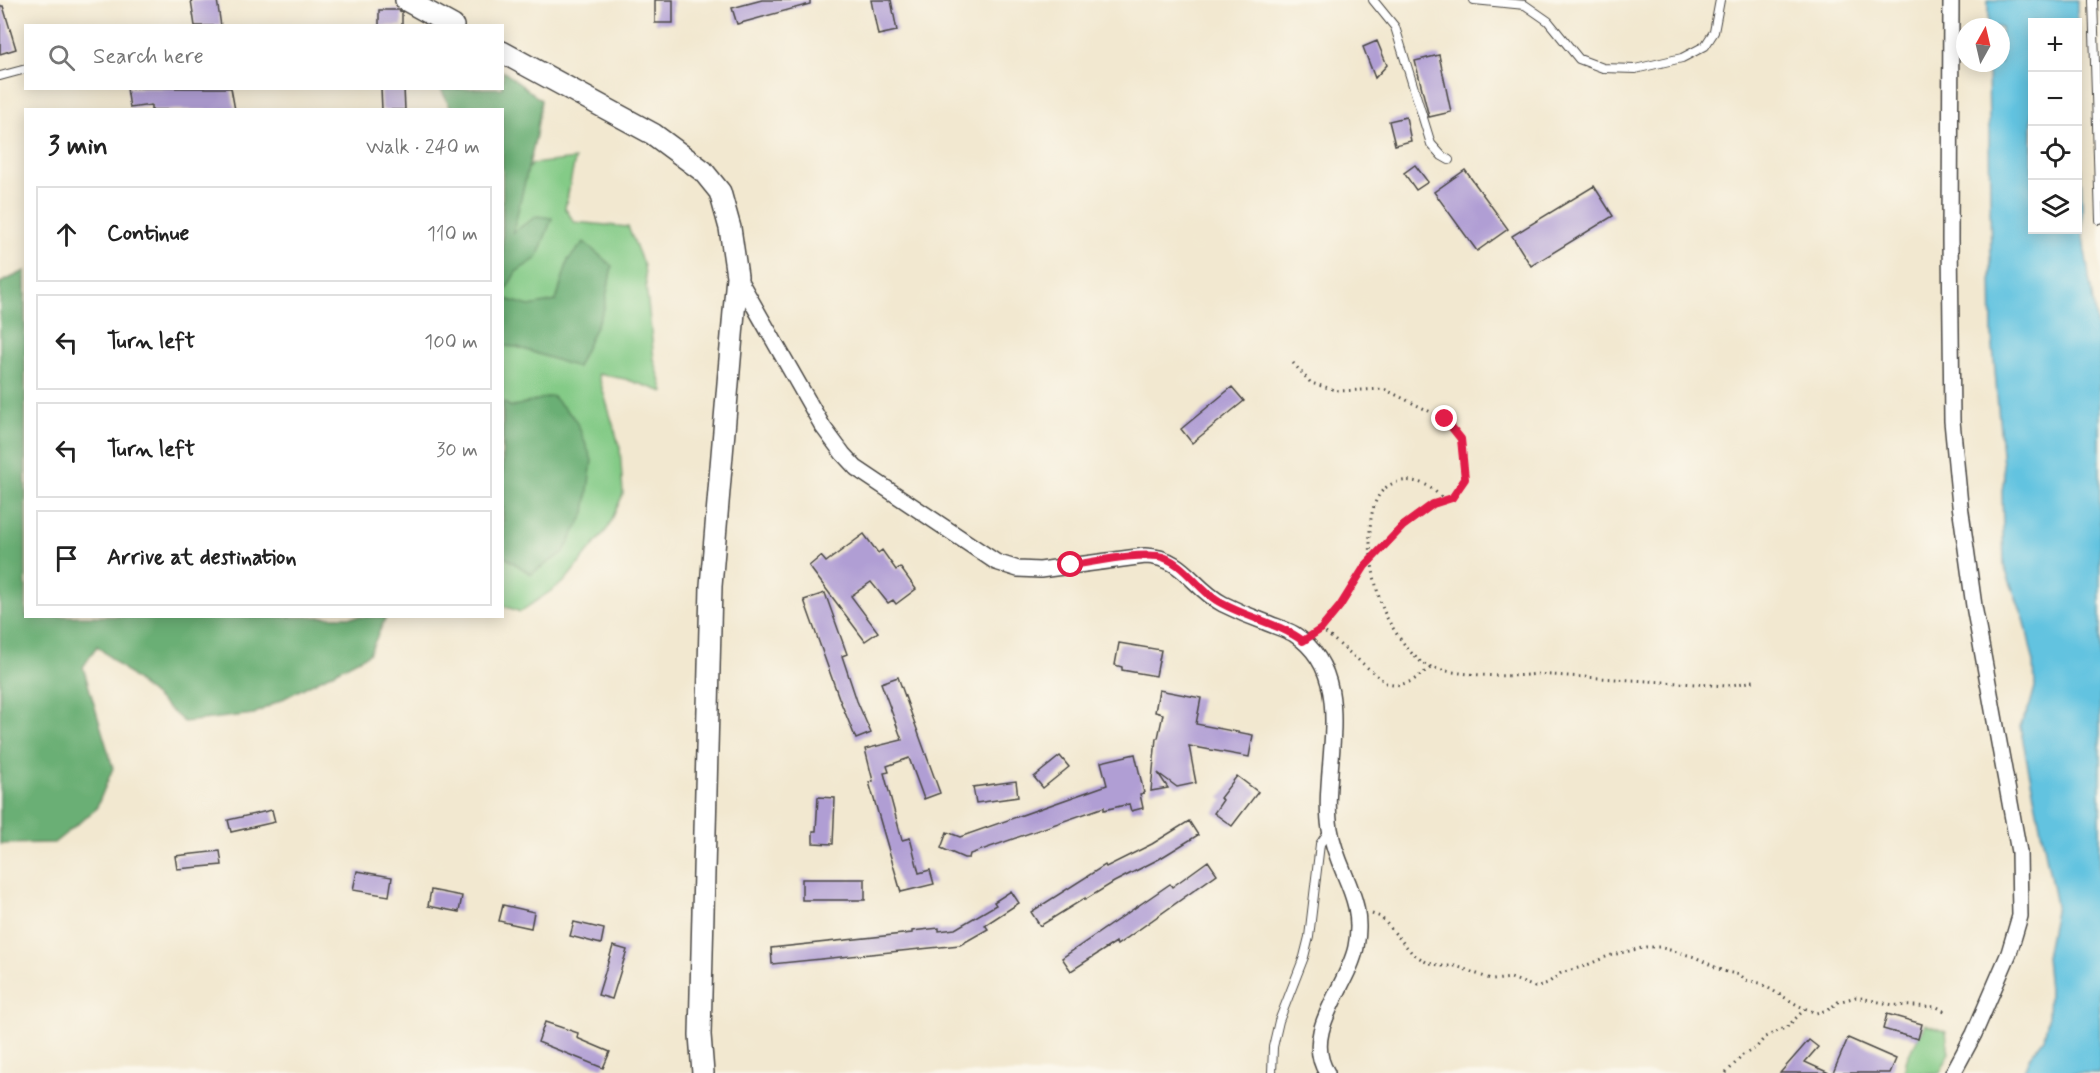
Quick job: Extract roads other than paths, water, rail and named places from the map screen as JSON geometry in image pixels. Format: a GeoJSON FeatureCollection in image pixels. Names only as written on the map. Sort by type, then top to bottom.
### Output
{"type":"FeatureCollection","features":[{"type":"Feature","properties":{"kind":"street"},"geometry":{"type":"LineString","coordinates":[[406,0],[449,24]]}},
{"type":"Feature","properties":{"kind":"street"},"geometry":{"type":"LineString","coordinates":[[1951,0],[1952,421],[1960,505],[1974,606],[2019,852],[2020,916],[2009,953],[1998,979],[1974,1034],[1953,1073]]}},
{"type":"Feature","properties":{"kind":"street"},"geometry":{"type":"LineString","coordinates":[[504,53],[654,134],[703,171],[720,192],[730,228],[737,276],[711,586],[700,1035],[704,1073]]}},
{"type":"Feature","properties":{"kind":"street"},"geometry":{"type":"LineString","coordinates":[[737,276],[823,427],[843,454],[856,468],[996,562],[1018,569],[1040,570],[1159,556],[1174,562],[1216,600],[1243,614],[1292,633],[1303,641],[1319,662],[1329,685],[1334,705],[1334,731],[1328,791],[1330,830],[1354,896],[1360,922],[1356,949],[1328,1011],[1318,1049],[1321,1063],[1327,1073]]}},
{"type":"Feature","properties":{"kind":"lane"},"geometry":{"type":"LineString","coordinates":[[1374,0],[1395,27],[1431,144],[1449,160]]}},
{"type":"Feature","properties":{"kind":"lane"},"geometry":{"type":"LineString","coordinates":[[1474,0],[1526,5],[1548,21],[1579,59],[1603,68],[1635,69],[1682,58],[1705,46],[1714,32],[1720,0]]}},
{"type":"Feature","properties":{"kind":"lane"},"geometry":{"type":"LineString","coordinates":[[2093,0],[2100,220]]}},
{"type":"Feature","properties":{"kind":"lane"},"geometry":{"type":"LineString","coordinates":[[0,76],[24,70]]}},
{"type":"Feature","properties":{"kind":"lane"},"geometry":{"type":"LineString","coordinates":[[1272,1073],[1273,1047],[1279,1021],[1309,938],[1320,844],[1330,830]]}},
{"type":"Feature","properties":{"kind":"water"},"geometry":{"type":"Polygon","coordinates":[[[1988,0],[2077,0],[2077,18],[2028,18],[2028,234],[2082,234],[2082,206],[2083,237],[2100,347],[2100,1073],[2023,1073],[2030,1056],[2044,1038],[2048,1018],[2049,990],[2046,957],[2056,905],[2020,726],[2035,687],[2034,663],[2025,622],[2004,566],[2002,491],[2004,478],[1992,336],[1988,72],[2010,72],[2010,18],[1988,18],[1988,0]]]}}]}
